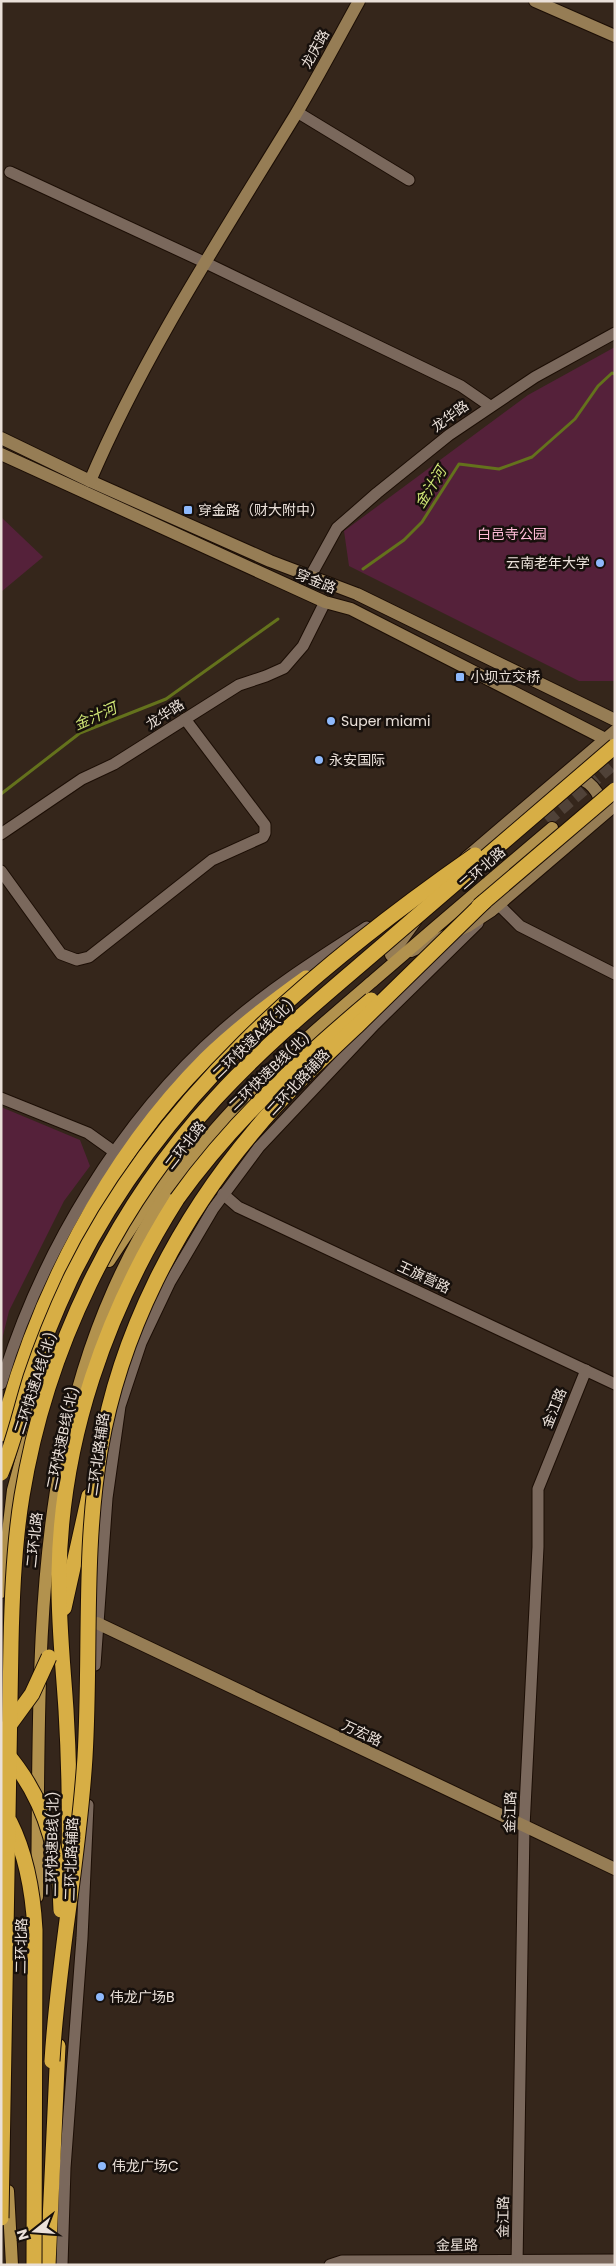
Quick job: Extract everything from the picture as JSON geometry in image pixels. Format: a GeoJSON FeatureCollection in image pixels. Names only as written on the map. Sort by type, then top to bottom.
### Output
{"type":"FeatureCollection","features":[{"type":"Feature","properties":{"kind":"highway"},"geometry":{"type":"LineString","coordinates":[[3,1428],[27,1349],[59,1274],[97,1202],[146,1130],[191,1075],[221,1045],[266,1007],[364,936],[561,785],[612,740]]}},
{"type":"Feature","properties":{"kind":"highway","name":"二环快速A线(北)"},"geometry":{"type":"LineString","coordinates":[[1,2218],[10,1653],[14,1569],[19,1514],[30,1453],[44,1399],[66,1337],[100,1264],[129,1212],[166,1157],[214,1100],[249,1064],[309,1009],[561,785]]}},
{"type":"Feature","properties":{"kind":"highway","name":"二环快速B线(北)"},"geometry":{"type":"LineString","coordinates":[[48,2265],[55,2095],[70,1838],[68,1748],[59,1608],[60,1554],[70,1465],[93,1374],[109,1327],[141,1260],[177,1199],[207,1159],[249,1111],[291,1070],[589,820],[615,790]]}},
{"type":"Feature","properties":{"kind":"highway"},"geometry":{"type":"LineString","coordinates":[[1,1733],[22,1710],[32,1694],[52,1650],[68,1592],[104,1430],[128,1348],[149,1295],[188,1224],[224,1170],[259,1125],[296,1085],[492,903]]}},
{"type":"Feature","properties":{"kind":"highway"},"geometry":{"type":"LineString","coordinates":[[1,1473],[31,1378],[59,1305],[91,1240],[127,1180],[167,1126],[218,1069],[275,1013],[364,936]]}},
{"type":"Feature","properties":{"kind":"highway"},"geometry":{"type":"LineString","coordinates":[[58,1986],[84,1774],[91,1543],[95,1487],[104,1430]]}},
{"type":"Feature","properties":{"kind":"highway"},"geometry":{"type":"LineString","coordinates":[[1,1748],[14,1762],[33,1790],[52,1841],[61,1906],[43,2265]]}},
{"type":"Feature","properties":{"kind":"highway"},"geometry":{"type":"LineString","coordinates":[[1,1806],[13,1828],[25,1861],[36,1930],[33,2265]]}},
{"type":"Feature","properties":{"kind":"highway"},"geometry":{"type":"LineString","coordinates":[[1,2086],[3,2112]]}},
{"type":"Feature","properties":{"kind":"main road","name":"二环北路"},"geometry":{"type":"LineString","coordinates":[[33,2265],[42,1623],[53,1503],[59,1465],[76,1392],[99,1323],[127,1263],[150,1220],[198,1151],[229,1114],[282,1061],[394,958],[549,824]]}},
{"type":"Feature","properties":{"kind":"main road","name":"二环北路"},"geometry":{"type":"LineString","coordinates":[[1,1592],[10,1505],[28,1432],[60,1349],[112,1256],[167,1177],[229,1103],[296,1036],[394,958]]}},
{"type":"Feature","properties":{"kind":"main road"},"geometry":{"type":"LineString","coordinates":[[1,2081],[12,2265]]}},
{"type":"Feature","properties":{"kind":"street","name":"龙庆路"},"geometry":{"type":"LineString","coordinates":[[90,480],[111,432],[204,262],[297,112],[359,1]]}},
{"type":"Feature","properties":{"kind":"street"},"geometry":{"type":"LineString","coordinates":[[535,1],[615,36]]}},
{"type":"Feature","properties":{"kind":"street"},"geometry":{"type":"LineString","coordinates":[[297,112],[409,180]]}},
{"type":"Feature","properties":{"kind":"street"},"geometry":{"type":"LineString","coordinates":[[10,172],[204,262],[461,386],[490,406]]}},
{"type":"Feature","properties":{"kind":"street","name":"龙华路"},"geometry":{"type":"LineString","coordinates":[[310,576],[338,528],[377,493],[449,435],[535,376],[615,332]]}},
{"type":"Feature","properties":{"kind":"street","name":"穿金路"},"geometry":{"type":"LineString","coordinates":[[1,438],[270,561],[357,594],[615,720]]}},
{"type":"Feature","properties":{"kind":"street","name":"穿金路"},"geometry":{"type":"LineString","coordinates":[[1,454],[325,602],[351,609],[612,740]]}},
{"type":"Feature","properties":{"kind":"street","name":"龙华路"},"geometry":{"type":"LineString","coordinates":[[1,834],[82,779],[114,764],[239,685],[284,668],[303,646],[325,602]]}},
{"type":"Feature","properties":{"kind":"street"},"geometry":{"type":"LineString","coordinates":[[1,871],[61,954],[77,960],[89,957],[212,860],[263,837],[265,825],[185,719]]}},
{"type":"Feature","properties":{"kind":"street"},"geometry":{"type":"LineString","coordinates":[[1,1384],[18,1332],[47,1268],[72,1221],[116,1152],[172,1081],[197,1055],[246,1010],[301,969],[425,891],[561,785],[566,776],[577,777],[595,789],[600,798],[601,809],[597,819],[589,820]]}},
{"type":"Feature","properties":{"kind":"street"},"geometry":{"type":"LineString","coordinates":[[589,820],[615,805]]}},
{"type":"Feature","properties":{"kind":"street"},"geometry":{"type":"LineString","coordinates":[[394,958],[436,890],[463,861]]}},
{"type":"Feature","properties":{"kind":"street"},"geometry":{"type":"LineString","coordinates":[[394,958],[468,926],[492,903],[520,926],[615,974]]}},
{"type":"Feature","properties":{"kind":"street","name":"二环北路辅路"},"geometry":{"type":"LineString","coordinates":[[62,2265],[67,2132],[84,1905],[97,1623],[110,1472],[116,1426],[126,1385],[144,1336],[163,1295],[191,1243],[250,1157],[311,1089],[492,903]]}},
{"type":"Feature","properties":{"kind":"street"},"geometry":{"type":"LineString","coordinates":[[1,1098],[88,1133],[116,1152]]}},
{"type":"Feature","properties":{"kind":"street","name":"王旗营路"},"geometry":{"type":"LineString","coordinates":[[223,1194],[238,1207],[615,1384]]}},
{"type":"Feature","properties":{"kind":"street","name":"金江路"},"geometry":{"type":"LineString","coordinates":[[517,2262],[524,1827],[537,1557],[538,1489],[586,1370]]}},
{"type":"Feature","properties":{"kind":"street","name":"万宏路"},"geometry":{"type":"LineString","coordinates":[[97,1623],[615,1869]]}},
{"type":"Feature","properties":{"kind":"street"},"geometry":{"type":"LineString","coordinates":[[1,2191],[3,2112]]}},
{"type":"Feature","properties":{"kind":"street","name":"金星路"},"geometry":{"type":"LineString","coordinates":[[330,2265],[342,2261],[517,2262],[615,2260]]}},
{"type":"Feature","properties":{"kind":"green space","name":"白邑寺公园"},"geometry":{"type":"Polygon","coordinates":[[[615,347],[615,681],[579,681],[349,566],[344,531],[528,395],[615,347]]]}},
{"type":"Feature","properties":{"kind":"green space"},"geometry":{"type":"Polygon","coordinates":[[[1,517],[43,557],[1,592],[1,517]]]}},
{"type":"Feature","properties":{"kind":"green space"},"geometry":{"type":"Polygon","coordinates":[[[1,1107],[80,1140],[90,1166],[64,1201],[9,1311],[1,1344],[1,1107]]]}},
{"type":"Feature","properties":{"kind":"waterway","name":"金汁河"},"geometry":{"type":"LineString","coordinates":[[363,569],[404,540],[422,522],[459,464],[499,469],[532,457],[575,419],[598,386],[612,373],[615,374]]}},
{"type":"Feature","properties":{"kind":"waterway","name":"金汁河"},"geometry":{"type":"LineString","coordinates":[[1,794],[80,733],[166,699],[278,619]]}},
{"type":"Feature","properties":{"kind":"tunnel"},"geometry":{"type":"LineString","coordinates":[[547,821],[615,763]]}},
{"type":"Feature","properties":{"kind":"place","name":"穿金路（财大附中）"},"geometry":{"type":"Point","coordinates":[188,510]}},
{"type":"Feature","properties":{"kind":"place","name":"云南老年大学"},"geometry":{"type":"Point","coordinates":[600,563]}},
{"type":"Feature","properties":{"kind":"place","name":"小坝立交桥"},"geometry":{"type":"Point","coordinates":[460,677]}},
{"type":"Feature","properties":{"kind":"place","name":"Super miami"},"geometry":{"type":"Point","coordinates":[331,721]}},
{"type":"Feature","properties":{"kind":"place","name":"永安国际"},"geometry":{"type":"Point","coordinates":[319,760]}},
{"type":"Feature","properties":{"kind":"place","name":"伟龙广场B"},"geometry":{"type":"Point","coordinates":[100,1997]}},
{"type":"Feature","properties":{"kind":"place","name":"伟龙广场C"},"geometry":{"type":"Point","coordinates":[102,2166]}}]}
